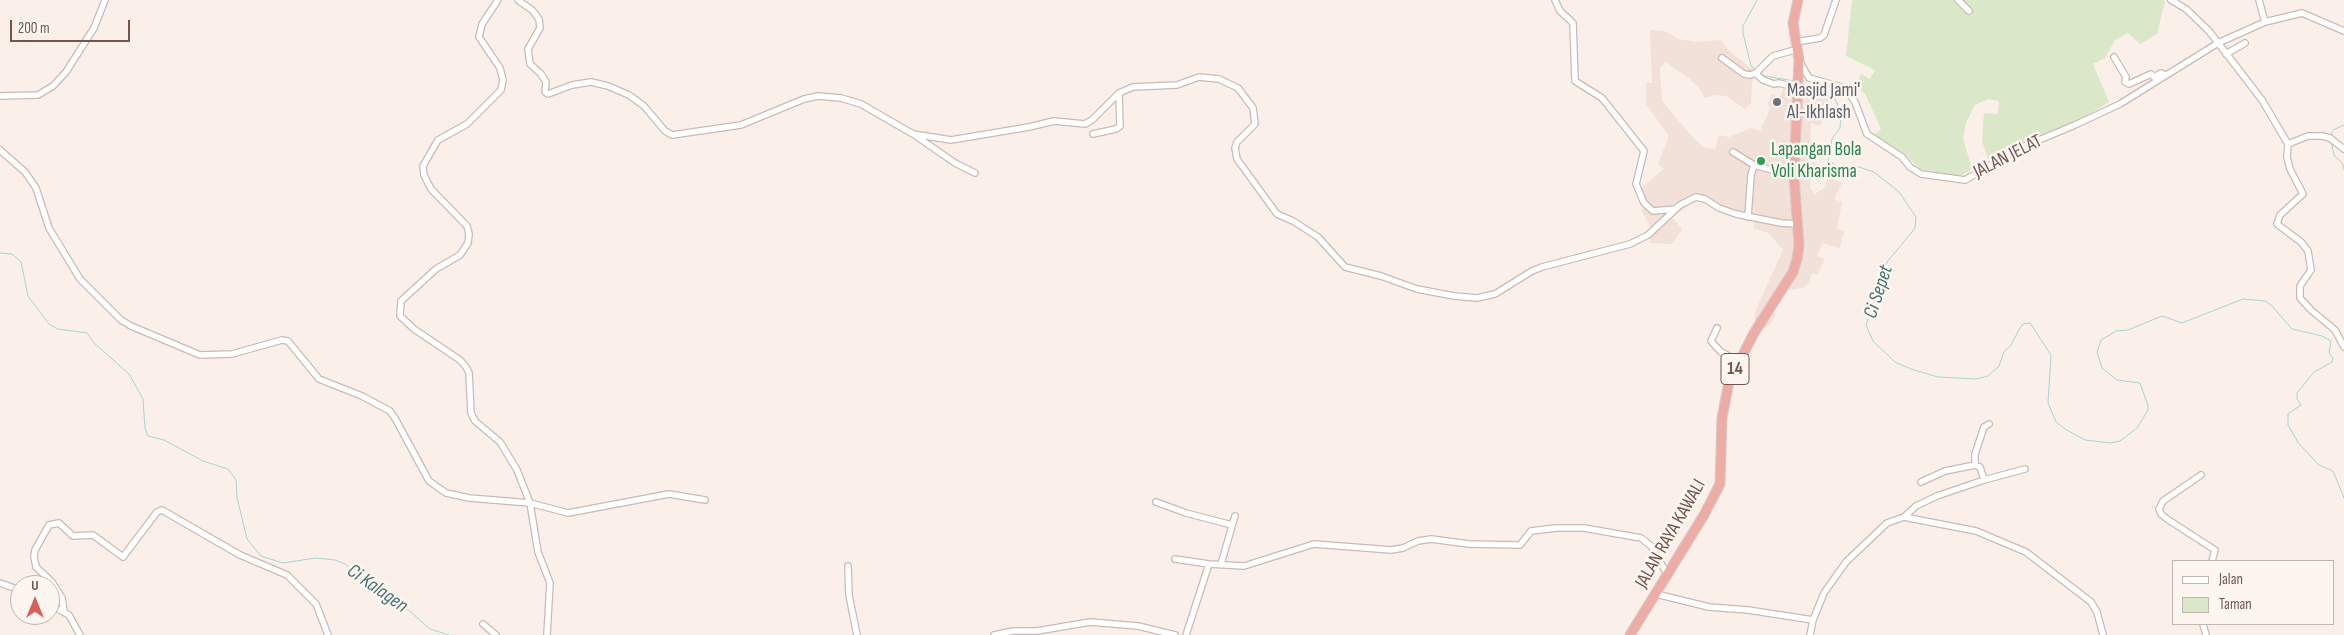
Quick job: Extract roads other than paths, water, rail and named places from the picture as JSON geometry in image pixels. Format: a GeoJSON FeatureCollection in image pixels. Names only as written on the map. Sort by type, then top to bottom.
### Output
{"type":"FeatureCollection","features":[{"type":"Feature","properties":{"kind":"highway","name":"14"},"geometry":{"type":"LineString","coordinates":[[1798,0],[1793,18],[1799,60]]}},
{"type":"Feature","properties":{"kind":"highway","name":"JALAN RAYA KAWALI"},"geometry":{"type":"LineString","coordinates":[[1630,635],[1704,515],[1720,484],[1724,399],[1729,382],[1739,361],[1795,267],[1799,252],[1794,176],[1799,60]]}},
{"type":"Feature","properties":{"kind":"street"},"geometry":{"type":"LineString","coordinates":[[0,96],[38,95],[53,86],[66,72],[94,28],[105,0]]}},
{"type":"Feature","properties":{"kind":"street"},"geometry":{"type":"LineString","coordinates":[[498,0],[482,24],[479,37],[500,68],[501,90],[467,124],[438,140],[423,166],[424,175],[432,189],[467,226],[470,234],[468,243],[460,255],[436,270],[406,297],[399,307],[400,316],[403,320],[460,360],[466,367],[470,373],[471,413],[475,421],[500,442],[507,451],[530,503],[538,552],[550,583],[547,635]]}},
{"type":"Feature","properties":{"kind":"street"},"geometry":{"type":"LineString","coordinates":[[518,0],[532,10],[539,19],[540,28],[528,49],[530,64],[541,74],[546,82],[545,92],[548,94],[572,85],[591,82],[608,86],[629,95],[644,106],[665,131],[672,135],[747,123],[804,99],[818,96],[841,98],[872,108],[955,163],[975,173]]}},
{"type":"Feature","properties":{"kind":"street"},"geometry":{"type":"LineString","coordinates":[[1555,0],[1560,11],[1573,23],[1575,81],[1602,98],[1644,151],[1636,184],[1644,203],[1653,211],[1676,209]]}},
{"type":"Feature","properties":{"kind":"street"},"geometry":{"type":"LineString","coordinates":[[1722,58],[1744,74],[1757,72],[1773,56],[1824,35],[1836,0]]}},
{"type":"Feature","properties":{"kind":"street"},"geometry":{"type":"LineString","coordinates":[[1958,0],[1969,11]]}},
{"type":"Feature","properties":{"kind":"street"},"geometry":{"type":"LineString","coordinates":[[2171,0],[2186,9],[2202,23],[2262,100],[2288,144],[2287,157],[2290,169],[2303,194],[2280,215],[2277,224],[2301,242],[2308,251],[2311,270],[2300,286],[2300,298],[2339,336],[2344,347]]}},
{"type":"Feature","properties":{"kind":"street"},"geometry":{"type":"LineString","coordinates":[[2259,0],[2265,22]]}},
{"type":"Feature","properties":{"kind":"street","name":"JALAN JELAT"},"geometry":{"type":"LineString","coordinates":[[1799,60],[1809,78],[1845,88],[1855,102],[1867,134],[1902,157],[1910,167],[1921,174],[1964,180],[2020,148],[2120,104],[2218,43],[2265,22],[2302,13],[2344,31]]}},
{"type":"Feature","properties":{"kind":"street"},"geometry":{"type":"LineString","coordinates":[[2226,54],[2244,43]]}},
{"type":"Feature","properties":{"kind":"street"},"geometry":{"type":"LineString","coordinates":[[2114,57],[2126,77],[2125,82],[2128,84],[2151,74],[2154,77],[2160,73],[2166,75]]}},
{"type":"Feature","properties":{"kind":"street"},"geometry":{"type":"LineString","coordinates":[[1757,72],[1764,80],[1774,84],[1779,83],[1794,87],[1797,94]]}},
{"type":"Feature","properties":{"kind":"street"},"geometry":{"type":"LineString","coordinates":[[913,134],[951,140],[1029,127],[1054,120],[1085,124],[1092,120],[1119,93],[1139,85],[1177,86],[1200,77],[1218,79],[1238,88],[1253,108],[1255,120],[1252,128],[1237,142],[1235,148],[1237,159],[1269,206],[1277,214],[1293,221],[1318,237],[1345,267],[1381,276],[1417,289],[1465,298],[1495,294],[1532,271],[1542,267],[1630,244],[1648,234],[1676,209],[1693,198],[1699,197],[1726,211],[1748,217],[1797,224]]}},
{"type":"Feature","properties":{"kind":"street"},"geometry":{"type":"LineString","coordinates":[[1092,134],[1116,129],[1120,126],[1119,93]]}},
{"type":"Feature","properties":{"kind":"street"},"geometry":{"type":"LineString","coordinates":[[2288,144],[2308,136],[2332,139],[2344,149]]}},
{"type":"Feature","properties":{"kind":"street"},"geometry":{"type":"LineString","coordinates":[[0,150],[25,172],[36,188],[49,228],[80,279],[124,322],[200,355],[232,354],[285,340],[292,345],[319,379],[362,396],[390,412],[424,472],[437,487],[461,498],[530,503],[568,513],[669,494],[706,500]]}},
{"type":"Feature","properties":{"kind":"street"},"geometry":{"type":"LineString","coordinates":[[1733,152],[1754,164],[1794,176]]}},
{"type":"Feature","properties":{"kind":"street"},"geometry":{"type":"LineString","coordinates":[[1748,217],[1750,181],[1754,164]]}},
{"type":"Feature","properties":{"kind":"street"},"geometry":{"type":"LineString","coordinates":[[1717,328],[1711,341],[1721,352],[1739,361]]}},
{"type":"Feature","properties":{"kind":"street"},"geometry":{"type":"LineString","coordinates":[[1975,465],[1975,454],[1984,427],[1989,424]]}},
{"type":"Feature","properties":{"kind":"street"},"geometry":{"type":"LineString","coordinates":[[1921,482],[1945,471],[1975,465],[1980,468],[1984,480]]}},
{"type":"Feature","properties":{"kind":"street"},"geometry":{"type":"LineString","coordinates":[[1810,635],[1813,620],[1824,593],[1846,562],[1887,523],[1904,517],[1916,506],[1984,480],[2025,469]]}},
{"type":"Feature","properties":{"kind":"street"},"geometry":{"type":"LineString","coordinates":[[2201,474],[2163,501],[2159,509],[2161,514],[2167,519],[2214,548],[2216,553],[2212,560]]}},
{"type":"Feature","properties":{"kind":"street"},"geometry":{"type":"LineString","coordinates":[[1156,502],[1186,513],[1232,525]]}},
{"type":"Feature","properties":{"kind":"street"},"geometry":{"type":"LineString","coordinates":[[64,612],[62,598],[52,582],[36,567],[34,557],[35,550],[49,525],[59,523],[73,536],[93,535],[123,557],[158,512],[162,510],[240,554],[287,575],[316,604],[328,635]]}},
{"type":"Feature","properties":{"kind":"street"},"geometry":{"type":"LineString","coordinates":[[1221,564],[1235,516]]}},
{"type":"Feature","properties":{"kind":"street"},"geometry":{"type":"LineString","coordinates":[[1904,517],[1976,531],[2026,552],[2091,602],[2097,612],[2103,635]]}},
{"type":"Feature","properties":{"kind":"street"},"geometry":{"type":"LineString","coordinates":[[1175,559],[1209,564],[1244,566],[1314,544],[1391,550],[1400,549],[1418,540],[1431,539],[1469,544],[1520,546],[1531,531],[1556,528],[1584,528],[1641,538],[1651,546],[1668,574]]}},
{"type":"Feature","properties":{"kind":"street"},"geometry":{"type":"LineString","coordinates":[[1186,635],[1209,564]]}},
{"type":"Feature","properties":{"kind":"street"},"geometry":{"type":"LineString","coordinates":[[848,566],[849,595],[857,635]]}},
{"type":"Feature","properties":{"kind":"street"},"geometry":{"type":"LineString","coordinates":[[1656,594],[1709,607],[1748,610],[1813,620]]}},
{"type":"Feature","properties":{"kind":"street"},"geometry":{"type":"LineString","coordinates":[[60,610],[72,619],[80,635]]}},
{"type":"Feature","properties":{"kind":"street"},"geometry":{"type":"LineString","coordinates":[[994,635],[1090,622],[1138,626],[1175,635]]}},
{"type":"Feature","properties":{"kind":"street"},"geometry":{"type":"LineString","coordinates":[[483,624],[496,635]]}},
{"type":"Feature","properties":{"kind":"waterway","name":"Ci Sepet"},"geometry":{"type":"LineString","coordinates":[[1756,70],[1751,66],[1743,26],[1757,0]]}},
{"type":"Feature","properties":{"kind":"waterway","name":"Ci Sepet"},"geometry":{"type":"LineString","coordinates":[[1759,72],[1765,76],[1794,81]]}},
{"type":"Feature","properties":{"kind":"waterway","name":"Ci Sepet"},"geometry":{"type":"LineString","coordinates":[[1802,84],[1835,99],[1841,112],[1840,128],[1832,139],[1828,161],[1839,167],[1859,167],[1874,172],[1899,192],[1916,217],[1915,228],[1887,262],[1866,325],[1873,341],[1895,362],[1938,377],[1976,379],[1988,376],[1999,366],[2004,352],[2011,345],[2023,324],[2030,323],[2051,355],[2048,403],[2056,422],[2085,440],[2110,443],[2120,441],[2137,428],[2148,410],[2148,406],[2140,383],[2117,380],[2102,368],[2097,352],[2101,340],[2116,331],[2128,330],[2162,316],[2182,323],[2243,299],[2265,301],[2271,305],[2292,329],[2322,336],[2331,341],[2329,353],[2333,358],[2332,362],[2314,372],[2297,393],[2297,399],[2301,405],[2288,414],[2288,425],[2299,444],[2319,465],[2333,471],[2344,498]]}},
{"type":"Feature","properties":{"kind":"waterway"},"geometry":{"type":"LineString","coordinates":[[2331,135],[2333,130],[2344,125]]}},
{"type":"Feature","properties":{"kind":"waterway"},"geometry":{"type":"LineString","coordinates":[[2331,142],[2334,155],[2342,163],[2344,169]]}},
{"type":"Feature","properties":{"kind":"waterway","name":"Ci Kalagen"},"geometry":{"type":"LineString","coordinates":[[0,253],[12,254],[21,262],[28,296],[49,324],[58,329],[87,333],[93,342],[129,374],[143,399],[145,428],[148,436],[164,440],[203,461],[228,469],[236,480],[237,497],[247,539],[261,556],[283,563],[316,558],[335,560],[345,564],[379,591],[404,606],[430,629],[449,635]]}},
{"type":"Feature","properties":{"kind":"place","name":"Masjid Jami' Al-Ikhlash"},"geometry":{"type":"Point","coordinates":[1777,102]}},
{"type":"Feature","properties":{"kind":"place","name":"Lapangan Bola Voli Kharisma"},"geometry":{"type":"Point","coordinates":[1761,161]}}]}
